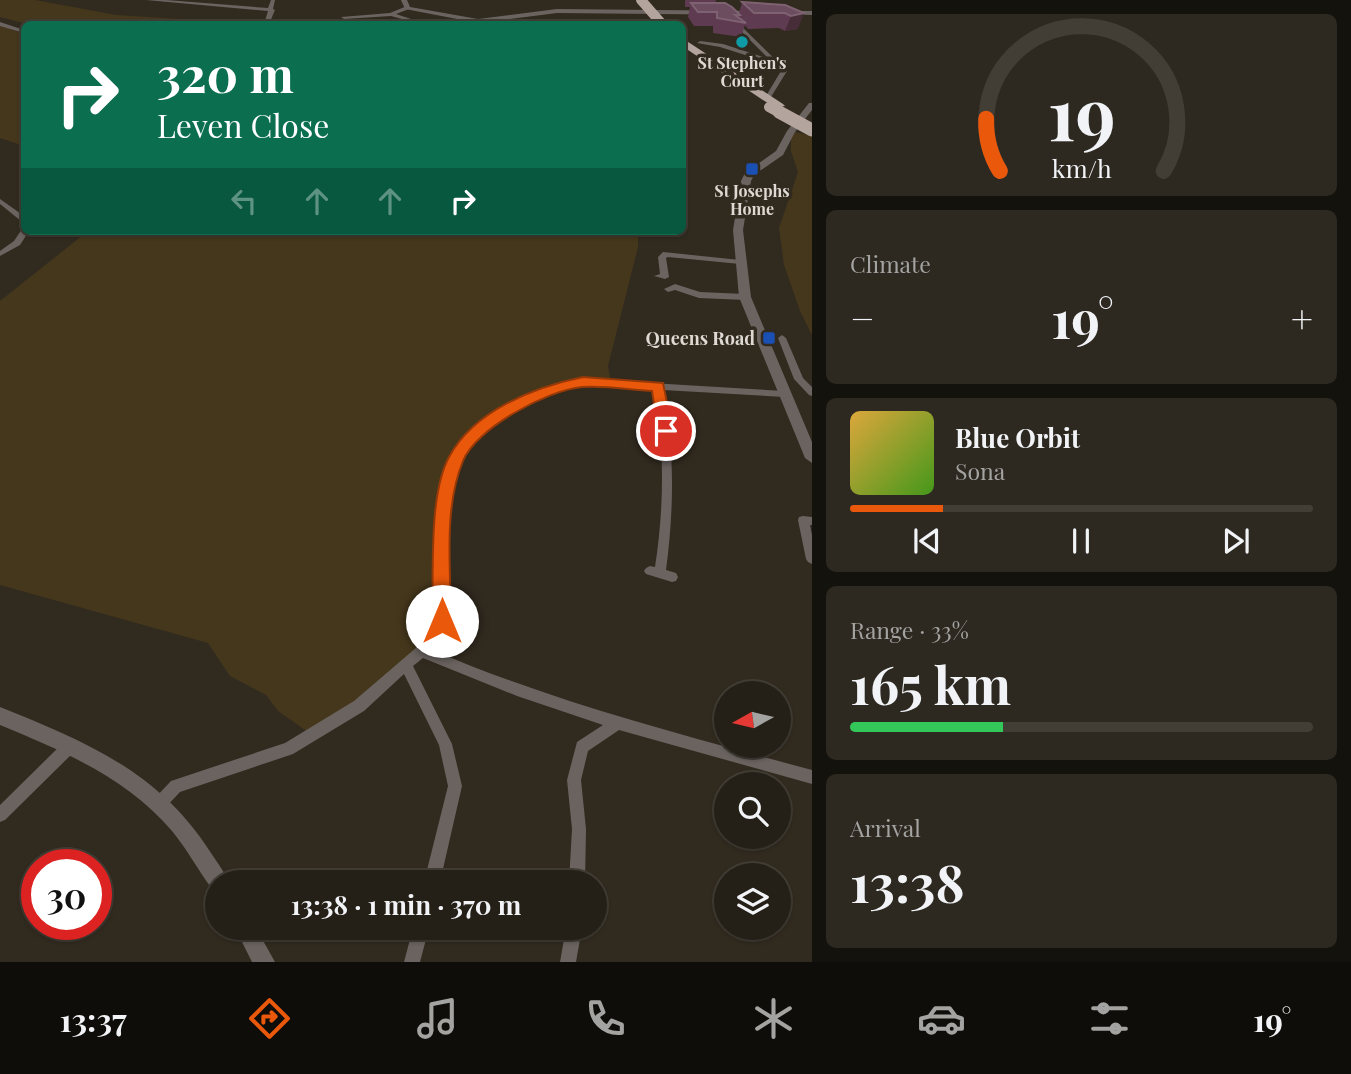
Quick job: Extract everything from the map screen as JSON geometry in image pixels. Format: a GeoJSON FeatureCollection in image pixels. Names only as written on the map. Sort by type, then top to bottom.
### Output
{"type":"FeatureCollection","features":[{"type":"Feature","properties":{"kind":"highway"},"geometry":{"type":"LineString","coordinates":[[643,3],[653,21]]}},
{"type":"Feature","properties":{"kind":"highway"},"geometry":{"type":"LineString","coordinates":[[643,3],[659,21]]}},
{"type":"Feature","properties":{"kind":"highway"},"geometry":{"type":"LineString","coordinates":[[686,44],[812,130]]}},
{"type":"Feature","properties":{"kind":"highway"},"geometry":{"type":"LineString","coordinates":[[686,49],[772,103],[812,124]]}},
{"type":"Feature","properties":{"kind":"street"},"geometry":{"type":"LineString","coordinates":[[148,0],[272,10]]}},
{"type":"Feature","properties":{"kind":"street"},"geometry":{"type":"LineString","coordinates":[[268,21],[273,0]]}},
{"type":"Feature","properties":{"kind":"street"},"geometry":{"type":"LineString","coordinates":[[490,21],[544,12],[643,3],[812,13]]}},
{"type":"Feature","properties":{"kind":"street"},"geometry":{"type":"LineString","coordinates":[[391,14],[405,4],[470,21]]}},
{"type":"Feature","properties":{"kind":"street"},"geometry":{"type":"LineString","coordinates":[[344,17],[391,14],[412,21]]}},
{"type":"Feature","properties":{"kind":"street"},"geometry":{"type":"LineString","coordinates":[[730,16],[779,63],[784,72],[772,103]]}},
{"type":"Feature","properties":{"kind":"street"},"geometry":{"type":"LineString","coordinates":[[0,24],[21,31]]}},
{"type":"Feature","properties":{"kind":"street"},"geometry":{"type":"LineString","coordinates":[[704,44],[779,63]]}},
{"type":"Feature","properties":{"kind":"street"},"geometry":{"type":"LineString","coordinates":[[810,108],[792,131],[780,153],[750,173],[746,181],[738,230],[745,297],[784,394],[806,430],[812,458]]}},
{"type":"Feature","properties":{"kind":"street"},"geometry":{"type":"LineString","coordinates":[[0,201],[21,217]]}},
{"type":"Feature","properties":{"kind":"street"},"geometry":{"type":"LineString","coordinates":[[0,254],[17,243],[22,235]]}},
{"type":"Feature","properties":{"kind":"street"},"geometry":{"type":"LineString","coordinates":[[658,276],[665,276],[662,257],[666,254],[740,262]]}},
{"type":"Feature","properties":{"kind":"street"},"geometry":{"type":"LineString","coordinates":[[672,286],[690,294],[745,297]]}},
{"type":"Feature","properties":{"kind":"street"},"geometry":{"type":"LineString","coordinates":[[782,338],[791,350],[799,379],[812,393]]}},
{"type":"Feature","properties":{"kind":"street"},"geometry":{"type":"LineString","coordinates":[[159,804],[176,786],[288,749],[359,706],[421,651],[442,621],[444,511],[455,460],[464,446],[501,412],[554,388],[583,382],[784,394]]}},
{"type":"Feature","properties":{"kind":"street"},"geometry":{"type":"LineString","coordinates":[[658,386],[664,415],[670,489],[661,574]]}},
{"type":"Feature","properties":{"kind":"street"},"geometry":{"type":"LineString","coordinates":[[805,517],[812,559]]}},
{"type":"Feature","properties":{"kind":"street"},"geometry":{"type":"LineString","coordinates":[[421,651],[548,703],[615,725],[812,777]]}},
{"type":"Feature","properties":{"kind":"street"},"geometry":{"type":"LineString","coordinates":[[406,665],[445,744],[455,786],[435,870]]}},
{"type":"Feature","properties":{"kind":"street"},"geometry":{"type":"LineString","coordinates":[[0,716],[71,745],[137,784],[176,821],[211,870]]}},
{"type":"Feature","properties":{"kind":"street"},"geometry":{"type":"LineString","coordinates":[[577,870],[579,829],[574,780],[582,747],[615,725]]}},
{"type":"Feature","properties":{"kind":"street"},"geometry":{"type":"LineString","coordinates":[[0,815],[71,745]]}},
{"type":"Feature","properties":{"kind":"street"},"geometry":{"type":"LineString","coordinates":[[252,940],[264,962]]}},
{"type":"Feature","properties":{"kind":"street"},"geometry":{"type":"LineString","coordinates":[[412,962],[418,940]]}},
{"type":"Feature","properties":{"kind":"street"},"geometry":{"type":"LineString","coordinates":[[568,962],[572,940]]}},
{"type":"Feature","properties":{"kind":"shaded area"},"geometry":{"type":"Polygon","coordinates":[[[0,0],[35,0],[116,15],[212,21],[21,22],[0,17],[0,0]]]}},
{"type":"Feature","properties":{"kind":"shaded area"},"geometry":{"type":"Polygon","coordinates":[[[0,25],[21,33],[21,145],[0,138],[0,25]]]}},
{"type":"Feature","properties":{"kind":"shaded area"},"geometry":{"type":"Polygon","coordinates":[[[791,131],[812,136],[812,335],[800,311],[784,265],[779,228],[798,172],[791,151],[791,131]]]}},
{"type":"Feature","properties":{"kind":"shaded area"},"geometry":{"type":"Polygon","coordinates":[[[83,235],[638,235],[638,247],[608,366],[611,383],[583,382],[554,388],[500,413],[464,446],[444,511],[442,621],[406,665],[312,735],[278,711],[266,695],[230,676],[208,643],[0,585],[0,301],[83,235]]]}},
{"type":"Feature","properties":{"kind":"building"},"geometry":{"type":"Polygon","coordinates":[[[742,2],[785,5],[804,13],[791,16],[785,13],[754,13],[742,2]]]}},
{"type":"Feature","properties":{"kind":"building"},"geometry":{"type":"Polygon","coordinates":[[[691,3],[725,3],[746,23],[717,18],[717,12],[698,12],[691,3]]]}},
{"type":"Feature","properties":{"kind":"place","name":"St Stephen's Court"},"geometry":{"type":"Point","coordinates":[742,42]}},
{"type":"Feature","properties":{"kind":"place","name":"St Josephs Home"},"geometry":{"type":"Point","coordinates":[752,169]}},
{"type":"Feature","properties":{"kind":"place","name":"Queens Road"},"geometry":{"type":"Point","coordinates":[769,338]}},
{"type":"Feature","properties":{"kind":"route"},"geometry":{"type":"LineString","coordinates":[[442,621],[444,511],[455,460],[464,446],[500,413],[554,388],[583,382],[658,386],[666,431]]}}]}
